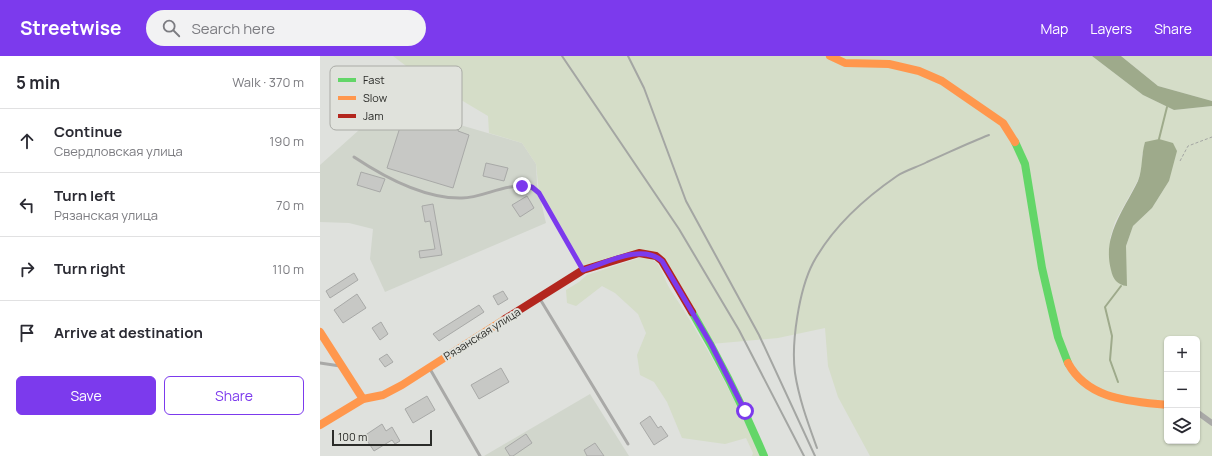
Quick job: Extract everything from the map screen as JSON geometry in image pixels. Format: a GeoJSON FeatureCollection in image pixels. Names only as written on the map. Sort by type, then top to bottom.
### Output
{"type":"FeatureCollection","features":[{"type":"Feature","properties":{"kind":"street"},"geometry":{"type":"LineString","coordinates":[[830,56],[845,63],[889,64],[919,71],[942,81],[1003,123],[1014,139],[1025,164],[1042,268],[1058,337],[1068,365],[1086,386],[1117,399],[1164,405]]}},
{"type":"Feature","properties":{"kind":"street","name":"Рязанская улица"},"geometry":{"type":"LineString","coordinates":[[320,425],[363,399],[383,395],[429,368],[583,270],[639,253],[656,256],[662,261],[711,344],[745,411],[764,456]]}},
{"type":"Feature","properties":{"kind":"street"},"geometry":{"type":"LineString","coordinates":[[320,332],[363,399]]}},
{"type":"Feature","properties":{"kind":"street"},"geometry":{"type":"LineString","coordinates":[[1200,414],[1212,423]]}},
{"type":"Feature","properties":{"kind":"lane"},"geometry":{"type":"LineString","coordinates":[[354,157],[378,173],[401,184],[435,194],[462,198],[485,195],[508,187],[532,187],[539,193],[583,270]]}},
{"type":"Feature","properties":{"kind":"lane"},"geometry":{"type":"LineString","coordinates":[[540,298],[628,444]]}},
{"type":"Feature","properties":{"kind":"lane"},"geometry":{"type":"LineString","coordinates":[[320,363],[342,367]]}},
{"type":"Feature","properties":{"kind":"lane"},"geometry":{"type":"LineString","coordinates":[[429,368],[480,456]]}},
{"type":"Feature","properties":{"kind":"path"},"geometry":{"type":"LineString","coordinates":[[1180,161],[1188,146],[1212,137]]}},
{"type":"Feature","properties":{"kind":"shaded area"},"geometry":{"type":"Polygon","coordinates":[[[393,56],[1092,56],[1143,95],[1174,110],[1212,106],[1212,456],[870,456],[838,397],[828,366],[825,328],[778,338],[711,344],[662,261],[648,254],[583,270],[539,193],[536,164],[522,143],[489,133],[488,116],[462,101],[462,66],[406,66],[393,56]],[[1142,153],[1143,165],[1138,180],[1115,222],[1110,238],[1126,286],[1126,246],[1133,226],[1152,208],[1169,181],[1142,153]]]}},
{"type":"Feature","properties":{"kind":"shaded area"},"geometry":{"type":"Polygon","coordinates":[[[1092,56],[1121,56],[1158,86],[1212,101],[1212,106],[1174,110],[1143,95],[1092,56]]]}},
{"type":"Feature","properties":{"kind":"shaded area"},"geometry":{"type":"Polygon","coordinates":[[[1121,56],[1212,56],[1212,101],[1158,86],[1121,56]]]}},
{"type":"Feature","properties":{"kind":"shaded area"},"geometry":{"type":"Polygon","coordinates":[[[462,126],[522,143],[536,164],[537,185],[546,223],[385,292],[370,259],[373,229],[349,223],[320,222],[320,165],[359,130],[462,130],[462,126]]]}},
{"type":"Feature","properties":{"kind":"shaded area"},"geometry":{"type":"Polygon","coordinates":[[[1159,139],[1173,143],[1177,151],[1169,181],[1152,208],[1133,226],[1126,246],[1127,286],[1116,281],[1113,276],[1109,258],[1109,246],[1116,224],[1138,181],[1145,142],[1159,139]]]}},
{"type":"Feature","properties":{"kind":"shaded area"},"geometry":{"type":"Polygon","coordinates":[[[639,258],[652,260],[658,265],[670,289],[719,371],[760,456],[752,456],[753,453],[746,438],[725,444],[682,438],[667,402],[654,382],[640,375],[637,355],[646,333],[638,314],[615,293],[602,286],[576,306],[567,303],[566,290],[587,275],[639,258]]]}},
{"type":"Feature","properties":{"kind":"shaded area"},"geometry":{"type":"Polygon","coordinates":[[[590,394],[629,456],[484,456],[590,394]]]}},
{"type":"Feature","properties":{"kind":"building"},"geometry":{"type":"Polygon","coordinates":[[[399,130],[458,130],[469,135],[453,188],[387,168],[399,130]]]}},
{"type":"Feature","properties":{"kind":"building"},"geometry":{"type":"Polygon","coordinates":[[[486,163],[508,168],[504,181],[483,176],[486,163]]]}},
{"type":"Feature","properties":{"kind":"building"},"geometry":{"type":"Polygon","coordinates":[[[361,172],[385,179],[380,192],[357,185],[361,172]]]}},
{"type":"Feature","properties":{"kind":"building"},"geometry":{"type":"Polygon","coordinates":[[[527,196],[534,208],[520,217],[512,205],[527,196]]]}},
{"type":"Feature","properties":{"kind":"building"},"geometry":{"type":"Polygon","coordinates":[[[433,204],[442,255],[420,258],[419,251],[435,249],[430,221],[425,222],[422,206],[433,204]]]}},
{"type":"Feature","properties":{"kind":"building"},"geometry":{"type":"Polygon","coordinates":[[[354,273],[358,280],[330,298],[326,291],[354,273]]]}},
{"type":"Feature","properties":{"kind":"building"},"geometry":{"type":"Polygon","coordinates":[[[503,291],[508,299],[498,305],[493,296],[503,291]]]}},
{"type":"Feature","properties":{"kind":"building"},"geometry":{"type":"Polygon","coordinates":[[[357,294],[366,308],[343,323],[334,310],[357,294]]]}},
{"type":"Feature","properties":{"kind":"building"},"geometry":{"type":"Polygon","coordinates":[[[479,305],[484,312],[439,341],[433,334],[479,305]]]}},
{"type":"Feature","properties":{"kind":"building"},"geometry":{"type":"Polygon","coordinates":[[[381,322],[388,334],[380,340],[372,328],[381,322]]]}},
{"type":"Feature","properties":{"kind":"building"},"geometry":{"type":"Polygon","coordinates":[[[387,354],[393,362],[385,367],[379,359],[387,354]]]}},
{"type":"Feature","properties":{"kind":"building"},"geometry":{"type":"Polygon","coordinates":[[[501,368],[509,382],[479,399],[471,385],[501,368]]]}},
{"type":"Feature","properties":{"kind":"building"},"geometry":{"type":"Polygon","coordinates":[[[427,396],[435,410],[413,423],[405,409],[427,396]]]}},
{"type":"Feature","properties":{"kind":"building"},"geometry":{"type":"Polygon","coordinates":[[[650,416],[658,428],[661,426],[668,436],[654,445],[640,423],[650,416]]]}},
{"type":"Feature","properties":{"kind":"building"},"geometry":{"type":"Polygon","coordinates":[[[382,424],[386,431],[392,427],[400,441],[395,444],[392,440],[374,451],[364,436],[382,424]]]}},
{"type":"Feature","properties":{"kind":"building"},"geometry":{"type":"Polygon","coordinates":[[[526,434],[532,443],[513,456],[510,456],[505,448],[526,434]]]}},
{"type":"Feature","properties":{"kind":"building"},"geometry":{"type":"Polygon","coordinates":[[[595,443],[604,456],[587,456],[584,450],[595,443]]]}},
{"type":"Feature","properties":{"kind":"waterway"},"geometry":{"type":"LineString","coordinates":[[1159,139],[1167,107]]}},
{"type":"Feature","properties":{"kind":"waterway"},"geometry":{"type":"LineString","coordinates":[[1118,382],[1110,360],[1112,336],[1105,307],[1121,286]]}},
{"type":"Feature","properties":{"kind":"railway"},"geometry":{"type":"LineString","coordinates":[[562,56],[679,229],[739,330],[804,456]]}},
{"type":"Feature","properties":{"kind":"railway"},"geometry":{"type":"LineString","coordinates":[[628,56],[644,88],[686,201],[759,335],[815,456]]}},
{"type":"Feature","properties":{"kind":"railway"},"geometry":{"type":"LineString","coordinates":[[817,448],[804,411],[795,373],[794,361],[797,317],[804,287],[813,263],[839,226],[861,204],[897,176],[989,135]]}},
{"type":"Feature","properties":{"kind":"traffic: fast"},"geometry":{"type":"LineString","coordinates":[[1015,142],[1025,164],[1042,268],[1058,337],[1068,363]]}},
{"type":"Feature","properties":{"kind":"traffic: fast"},"geometry":{"type":"LineString","coordinates":[[692,312],[730,382],[764,456]]}},
{"type":"Feature","properties":{"kind":"traffic: slow"},"geometry":{"type":"LineString","coordinates":[[830,56],[845,63],[889,64],[919,71],[942,81],[1003,123],[1015,142]]}},
{"type":"Feature","properties":{"kind":"traffic: slow"},"geometry":{"type":"LineString","coordinates":[[320,425],[363,399],[383,395],[402,385],[505,319]]}},
{"type":"Feature","properties":{"kind":"traffic: slow"},"geometry":{"type":"LineString","coordinates":[[320,332],[363,399]]}},
{"type":"Feature","properties":{"kind":"traffic: slow"},"geometry":{"type":"LineString","coordinates":[[1068,363],[1076,375],[1087,385],[1098,391],[1125,400],[1164,405]]}},
{"type":"Feature","properties":{"kind":"traffic: jam"},"geometry":{"type":"LineString","coordinates":[[505,319],[583,270],[639,253],[656,256],[662,261],[692,312]]}},
{"type":"Feature","properties":{"kind":"route"},"geometry":{"type":"LineString","coordinates":[[522,186],[532,187],[539,193],[583,270],[639,253],[656,256],[662,261],[672,281],[711,344],[745,411]]}}]}
